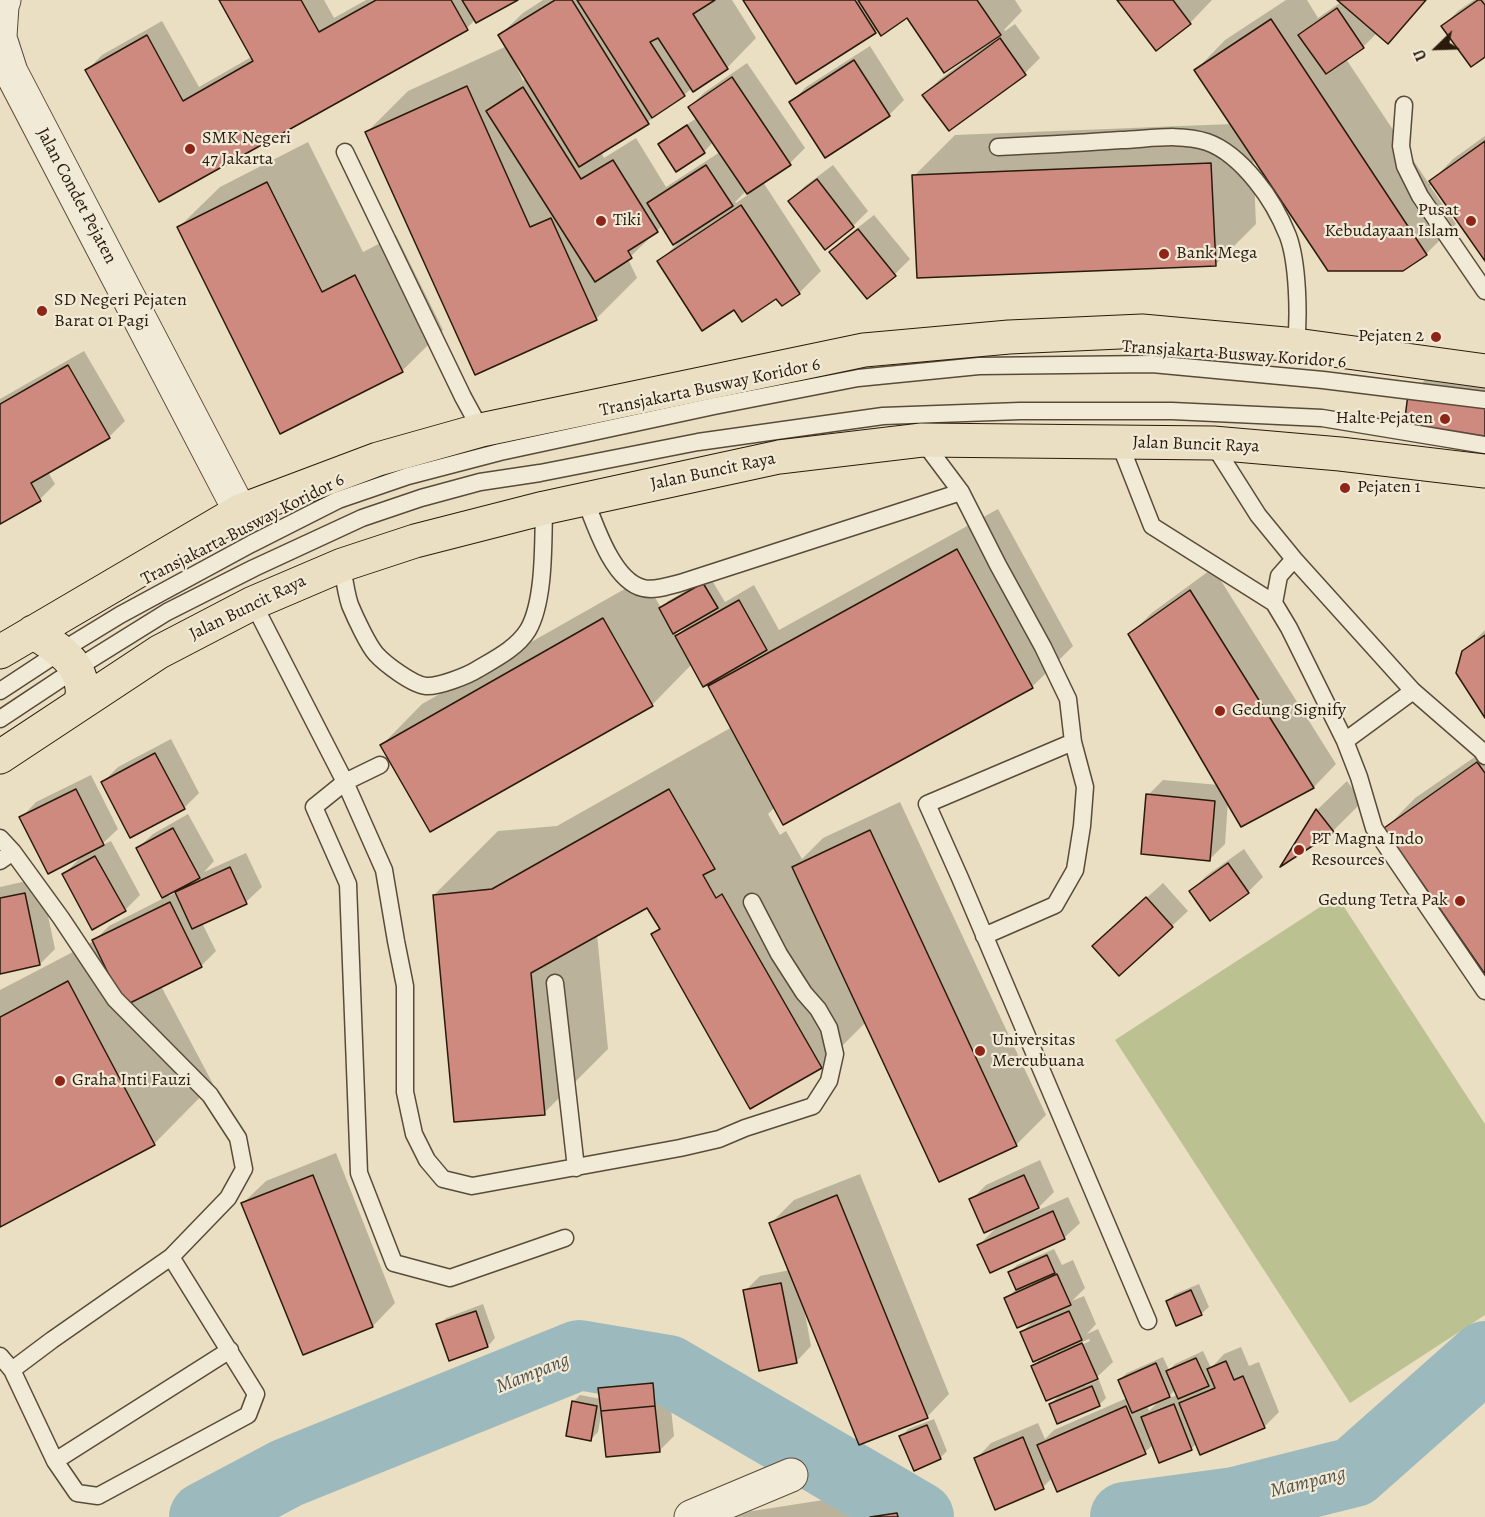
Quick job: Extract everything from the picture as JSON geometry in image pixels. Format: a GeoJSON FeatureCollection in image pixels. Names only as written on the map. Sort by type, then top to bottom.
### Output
{"type":"FeatureCollection","features":[{"type":"Feature","properties":{"kind":"main road"},"geometry":{"type":"LineString","coordinates":[[0,652],[240,511],[378,459],[481,430],[864,350],[1009,337],[1142,332],[1296,345],[1485,371]]}},
{"type":"Feature","properties":{"kind":"main road","name":"Jalan Buncit Raya"},"geometry":{"type":"LineString","coordinates":[[0,757],[159,652],[253,603],[342,565],[415,541],[544,508],[778,458],[922,440],[1119,442],[1213,444],[1340,454],[1485,471]]}},
{"type":"Feature","properties":{"kind":"main road"},"geometry":{"type":"LineString","coordinates":[[33,632],[69,659],[82,688],[81,703]]}},
{"type":"Feature","properties":{"kind":"street","name":"Jalan Condet Pejaten"},"geometry":{"type":"LineString","coordinates":[[1,17],[11,72],[240,511]]}},
{"type":"Feature","properties":{"kind":"street"},"geometry":{"type":"LineString","coordinates":[[691,1517],[791,1475]]}},
{"type":"Feature","properties":{"kind":"lane"},"geometry":{"type":"LineString","coordinates":[[1404,105],[1401,146],[1405,166],[1420,196],[1485,291]]}},
{"type":"Feature","properties":{"kind":"lane"},"geometry":{"type":"LineString","coordinates":[[998,147],[1176,137],[1206,142],[1224,151],[1240,163],[1267,194],[1289,238],[1294,264],[1298,323],[1296,345]]}},
{"type":"Feature","properties":{"kind":"lane"},"geometry":{"type":"LineString","coordinates":[[345,152],[481,430]]}},
{"type":"Feature","properties":{"kind":"lane","name":"Transjakarta Busway Koridor 6"},"geometry":{"type":"LineString","coordinates":[[0,719],[130,610],[338,500],[408,476],[500,452],[714,406],[858,378],[979,366],[1152,364],[1323,380],[1485,400]]}},
{"type":"Feature","properties":{"kind":"lane","name":"Transjakarta Busway Koridor 6"},"geometry":{"type":"LineString","coordinates":[[0,691],[362,518],[421,498],[480,482],[540,473],[698,442],[883,416],[1020,411],[1172,411],[1322,418],[1485,445]]}},
{"type":"Feature","properties":{"kind":"lane"},"geometry":{"type":"LineString","coordinates":[[922,440],[962,492],[1068,699],[1073,742],[1085,788],[1075,870],[1055,905],[984,936]]}},
{"type":"Feature","properties":{"kind":"lane"},"geometry":{"type":"LineString","coordinates":[[1119,442],[1152,526],[1274,603],[1289,628],[1345,741],[1359,777],[1374,828],[1485,991]]}},
{"type":"Feature","properties":{"kind":"lane"},"geometry":{"type":"LineString","coordinates":[[1213,444],[1258,514],[1294,559],[1413,691],[1485,756]]}},
{"type":"Feature","properties":{"kind":"lane"},"geometry":{"type":"LineString","coordinates":[[585,499],[608,555],[623,575],[633,584],[643,588],[658,588],[680,583],[962,492]]}},
{"type":"Feature","properties":{"kind":"lane"},"geometry":{"type":"LineString","coordinates":[[342,565],[350,605],[376,654],[404,676],[419,684],[426,686],[453,681],[494,660],[513,647],[528,630],[536,610],[542,576],[544,508]]}},
{"type":"Feature","properties":{"kind":"lane"},"geometry":{"type":"LineString","coordinates":[[1274,603],[1279,576],[1294,559]]}},
{"type":"Feature","properties":{"kind":"lane"},"geometry":{"type":"LineString","coordinates":[[253,603],[345,782],[384,870],[405,986],[405,1092],[414,1134],[427,1160],[443,1179],[472,1186],[680,1148],[719,1139],[813,1106],[829,1081],[835,1054],[829,1028],[779,954],[752,902]]}},
{"type":"Feature","properties":{"kind":"lane"},"geometry":{"type":"LineString","coordinates":[[1345,741],[1413,691]]}},
{"type":"Feature","properties":{"kind":"lane"},"geometry":{"type":"LineString","coordinates":[[1073,742],[927,804],[1148,1321]]}},
{"type":"Feature","properties":{"kind":"lane"},"geometry":{"type":"LineString","coordinates":[[380,765],[345,782],[314,807],[348,884],[359,1173],[394,1263],[450,1278],[565,1238]]}},
{"type":"Feature","properties":{"kind":"lane"},"geometry":{"type":"LineString","coordinates":[[0,838],[6,857],[61,918],[115,999],[210,1095],[238,1138],[244,1170],[228,1198],[171,1257],[12,1370]]}},
{"type":"Feature","properties":{"kind":"lane"},"geometry":{"type":"LineString","coordinates":[[555,983],[576,1168]]}},
{"type":"Feature","properties":{"kind":"lane"},"geometry":{"type":"LineString","coordinates":[[0,1356],[12,1370],[55,1461],[77,1493],[98,1496],[248,1415],[256,1394],[171,1257]]}},
{"type":"Feature","properties":{"kind":"lane"},"geometry":{"type":"LineString","coordinates":[[55,1461],[230,1350]]}},
{"type":"Feature","properties":{"kind":"green space"},"geometry":{"type":"Polygon","coordinates":[[[1337,896],[1485,1124],[1485,1315],[1350,1403],[1115,1040],[1337,896]]]}},
{"type":"Feature","properties":{"kind":"building"},"geometry":{"type":"Polygon","coordinates":[[[219,0],[301,0],[319,32],[376,0],[451,0],[468,30],[159,202],[85,70],[147,35],[183,101],[253,61],[219,0]]]}},
{"type":"Feature","properties":{"kind":"building"},"geometry":{"type":"Polygon","coordinates":[[[462,0],[518,0],[476,23],[462,0]]]}},
{"type":"Feature","properties":{"kind":"building"},"geometry":{"type":"Polygon","coordinates":[[[555,0],[572,0],[649,124],[579,167],[498,35],[555,0]]]}},
{"type":"Feature","properties":{"kind":"building"},"geometry":{"type":"Polygon","coordinates":[[[577,0],[715,0],[693,14],[728,69],[693,92],[658,38],[650,42],[685,96],[652,118],[577,0]]]}},
{"type":"Feature","properties":{"kind":"building"},"geometry":{"type":"Polygon","coordinates":[[[743,0],[855,0],[876,33],[796,84],[743,0]]]}},
{"type":"Feature","properties":{"kind":"building"},"geometry":{"type":"Polygon","coordinates":[[[858,0],[977,0],[1001,35],[944,73],[907,18],[881,36],[858,0]]]}},
{"type":"Feature","properties":{"kind":"building"},"geometry":{"type":"Polygon","coordinates":[[[1117,0],[1173,0],[1191,24],[1156,51],[1117,0]]]}},
{"type":"Feature","properties":{"kind":"building"},"geometry":{"type":"Polygon","coordinates":[[[1337,0],[1426,0],[1388,44],[1337,0]]]}},
{"type":"Feature","properties":{"kind":"building"},"geometry":{"type":"Polygon","coordinates":[[[1478,0],[1485,5],[1485,57],[1471,67],[1441,26],[1478,0]]]}},
{"type":"Feature","properties":{"kind":"building"},"geometry":{"type":"Polygon","coordinates":[[[1337,8],[1364,48],[1326,74],[1298,35],[1337,8]]]}},
{"type":"Feature","properties":{"kind":"building"},"geometry":{"type":"Polygon","coordinates":[[[1271,19],[1427,255],[1403,271],[1328,271],[1194,70],[1271,19]]]}},
{"type":"Feature","properties":{"kind":"building"},"geometry":{"type":"Polygon","coordinates":[[[1000,38],[1026,75],[949,131],[922,95],[1000,38]]]}},
{"type":"Feature","properties":{"kind":"building"},"geometry":{"type":"Polygon","coordinates":[[[854,60],[890,116],[825,158],[789,102],[854,60]]]}},
{"type":"Feature","properties":{"kind":"building"},"geometry":{"type":"Polygon","coordinates":[[[732,77],[791,165],[747,194],[688,107],[732,77]]]}},
{"type":"Feature","properties":{"kind":"building"},"geometry":{"type":"Polygon","coordinates":[[[467,86],[530,227],[551,218],[597,320],[475,375],[365,132],[467,86]]]}},
{"type":"Feature","properties":{"kind":"building"},"geometry":{"type":"Polygon","coordinates":[[[523,87],[581,179],[613,160],[658,232],[628,251],[632,258],[595,282],[486,111],[523,87]]]}},
{"type":"Feature","properties":{"kind":"building"},"geometry":{"type":"Polygon","coordinates":[[[687,125],[705,153],[676,172],[658,144],[687,125]]]}},
{"type":"Feature","properties":{"kind":"building","name":"Pusat Kebudayaan Islam"},"geometry":{"type":"Polygon","coordinates":[[[1485,141],[1485,261],[1429,181],[1485,141]]]}},
{"type":"Feature","properties":{"kind":"building"},"geometry":{"type":"Polygon","coordinates":[[[1211,163],[1216,266],[917,278],[912,175],[1211,163]]]}},
{"type":"Feature","properties":{"kind":"building"},"geometry":{"type":"Polygon","coordinates":[[[706,165],[733,206],[673,245],[647,203],[706,165]]]}},
{"type":"Feature","properties":{"kind":"building"},"geometry":{"type":"Polygon","coordinates":[[[817,179],[854,227],[825,250],[788,201],[817,179]]]}},
{"type":"Feature","properties":{"kind":"building"},"geometry":{"type":"Polygon","coordinates":[[[267,182],[322,292],[355,275],[403,372],[280,434],[177,227],[267,182]]]}},
{"type":"Feature","properties":{"kind":"building"},"geometry":{"type":"Polygon","coordinates":[[[741,205],[800,294],[782,306],[776,299],[742,322],[734,310],[702,331],[657,261],[741,205]]]}},
{"type":"Feature","properties":{"kind":"building"},"geometry":{"type":"Polygon","coordinates":[[[858,229],[896,276],[867,299],[829,252],[858,229]]]}},
{"type":"Feature","properties":{"kind":"building"},"geometry":{"type":"Polygon","coordinates":[[[68,365],[110,438],[31,483],[41,501],[0,524],[0,404],[68,365]]]}},
{"type":"Feature","properties":{"kind":"building","name":"Halte Pejaten"},"geometry":{"type":"Polygon","coordinates":[[[1408,394],[1485,405],[1485,437],[1404,426],[1408,394]]]}},
{"type":"Feature","properties":{"kind":"building"},"geometry":{"type":"Polygon","coordinates":[[[957,549],[1033,688],[783,825],[708,686],[957,549]]]}},
{"type":"Feature","properties":{"kind":"building"},"geometry":{"type":"Polygon","coordinates":[[[703,583],[718,608],[673,634],[659,608],[703,583]]]}},
{"type":"Feature","properties":{"kind":"building","name":"Gedung Signify"},"geometry":{"type":"Polygon","coordinates":[[[1190,590],[1314,788],[1241,827],[1128,634],[1190,590]]]}},
{"type":"Feature","properties":{"kind":"building"},"geometry":{"type":"Polygon","coordinates":[[[739,600],[767,650],[703,687],[675,636],[739,600]]]}},
{"type":"Feature","properties":{"kind":"building"},"geometry":{"type":"Polygon","coordinates":[[[603,618],[653,706],[430,832],[380,745],[603,618]]]}},
{"type":"Feature","properties":{"kind":"building"},"geometry":{"type":"Polygon","coordinates":[[[1485,635],[1485,718],[1456,673],[1462,651],[1485,635]]]}},
{"type":"Feature","properties":{"kind":"building"},"geometry":{"type":"Polygon","coordinates":[[[155,753],[185,809],[130,838],[101,782],[155,753]]]}},
{"type":"Feature","properties":{"kind":"building","name":"Gedung Tetra Pak"},"geometry":{"type":"Polygon","coordinates":[[[1477,762],[1485,773],[1485,974],[1384,828],[1477,762]]]}},
{"type":"Feature","properties":{"kind":"building"},"geometry":{"type":"Polygon","coordinates":[[[76,789],[104,845],[48,874],[19,817],[76,789]]]}},
{"type":"Feature","properties":{"kind":"building"},"geometry":{"type":"Polygon","coordinates":[[[669,789],[715,869],[703,875],[716,898],[722,894],[822,1068],[750,1109],[651,934],[660,929],[647,908],[531,973],[545,1115],[454,1122],[433,895],[492,889],[669,789]]]}},
{"type":"Feature","properties":{"kind":"building"},"geometry":{"type":"Polygon","coordinates":[[[1146,794],[1215,801],[1210,861],[1141,854],[1146,794]]]}},
{"type":"Feature","properties":{"kind":"building","name":"PT Magna Indo Resources"},"geometry":{"type":"Polygon","coordinates":[[[1316,809],[1334,832],[1280,867],[1316,809]]]}},
{"type":"Feature","properties":{"kind":"building"},"geometry":{"type":"Polygon","coordinates":[[[173,828],[200,878],[162,898],[136,848],[173,828]]]}},
{"type":"Feature","properties":{"kind":"building"},"geometry":{"type":"Polygon","coordinates":[[[870,830],[1017,1146],[939,1182],[792,867],[870,830]]]}},
{"type":"Feature","properties":{"kind":"building"},"geometry":{"type":"Polygon","coordinates":[[[95,856],[126,911],[92,930],[62,874],[95,856]]]}},
{"type":"Feature","properties":{"kind":"building"},"geometry":{"type":"Polygon","coordinates":[[[1228,863],[1249,893],[1210,921],[1189,891],[1228,863]]]}},
{"type":"Feature","properties":{"kind":"building"},"geometry":{"type":"Polygon","coordinates":[[[230,867],[247,904],[192,929],[175,892],[230,867]]]}},
{"type":"Feature","properties":{"kind":"building"},"geometry":{"type":"Polygon","coordinates":[[[25,893],[40,965],[0,974],[0,898],[25,893]]]}},
{"type":"Feature","properties":{"kind":"building"},"geometry":{"type":"Polygon","coordinates":[[[1146,897],[1173,927],[1119,976],[1092,946],[1146,897]]]}},
{"type":"Feature","properties":{"kind":"building"},"geometry":{"type":"Polygon","coordinates":[[[170,902],[202,967],[124,1006],[92,940],[170,902]]]}},
{"type":"Feature","properties":{"kind":"building","name":"Graha Inti Fauzi"},"geometry":{"type":"Polygon","coordinates":[[[68,981],[155,1145],[0,1227],[0,1017],[68,981]]]}},
{"type":"Feature","properties":{"kind":"building"},"geometry":{"type":"Polygon","coordinates":[[[313,1175],[373,1327],[303,1355],[241,1203],[313,1175]]]}},
{"type":"Feature","properties":{"kind":"building"},"geometry":{"type":"Polygon","coordinates":[[[1024,1175],[1039,1208],[984,1233],[969,1199],[1024,1175]]]}},
{"type":"Feature","properties":{"kind":"building"},"geometry":{"type":"Polygon","coordinates":[[[837,1195],[928,1418],[859,1445],[769,1223],[837,1195]]]}},
{"type":"Feature","properties":{"kind":"building"},"geometry":{"type":"Polygon","coordinates":[[[1053,1211],[1065,1239],[990,1273],[977,1245],[1053,1211]]]}},
{"type":"Feature","properties":{"kind":"building"},"geometry":{"type":"Polygon","coordinates":[[[1047,1255],[1055,1273],[1016,1290],[1008,1272],[1047,1255]]]}},
{"type":"Feature","properties":{"kind":"building"},"geometry":{"type":"Polygon","coordinates":[[[1057,1274],[1071,1305],[1017,1328],[1004,1298],[1057,1274]]]}},
{"type":"Feature","properties":{"kind":"building"},"geometry":{"type":"Polygon","coordinates":[[[781,1283],[797,1363],[759,1371],[743,1290],[781,1283]]]}},
{"type":"Feature","properties":{"kind":"building"},"geometry":{"type":"Polygon","coordinates":[[[1191,1290],[1202,1315],[1176,1326],[1166,1301],[1191,1290]]]}},
{"type":"Feature","properties":{"kind":"building"},"geometry":{"type":"Polygon","coordinates":[[[476,1311],[488,1347],[449,1361],[436,1324],[476,1311]]]}},
{"type":"Feature","properties":{"kind":"building"},"geometry":{"type":"Polygon","coordinates":[[[1069,1311],[1082,1340],[1033,1362],[1020,1332],[1069,1311]]]}},
{"type":"Feature","properties":{"kind":"building"},"geometry":{"type":"Polygon","coordinates":[[[1082,1343],[1098,1379],[1046,1401],[1031,1366],[1082,1343]]]}},
{"type":"Feature","properties":{"kind":"building"},"geometry":{"type":"Polygon","coordinates":[[[1196,1358],[1209,1386],[1178,1399],[1166,1371],[1196,1358]]]}},
{"type":"Feature","properties":{"kind":"building"},"geometry":{"type":"Polygon","coordinates":[[[1226,1361],[1234,1380],[1243,1376],[1265,1428],[1200,1455],[1179,1403],[1215,1388],[1207,1369],[1226,1361]]]}},
{"type":"Feature","properties":{"kind":"building"},"geometry":{"type":"Polygon","coordinates":[[[1156,1363],[1170,1397],[1132,1413],[1118,1380],[1156,1363]]]}},
{"type":"Feature","properties":{"kind":"building"},"geometry":{"type":"Polygon","coordinates":[[[653,1383],[655,1406],[601,1411],[598,1388],[653,1383]]]}},
{"type":"Feature","properties":{"kind":"building"},"geometry":{"type":"Polygon","coordinates":[[[1092,1386],[1100,1406],[1057,1424],[1049,1404],[1092,1386]]]}},
{"type":"Feature","properties":{"kind":"building"},"geometry":{"type":"Polygon","coordinates":[[[572,1401],[597,1406],[591,1441],[566,1436],[572,1401]]]}},
{"type":"Feature","properties":{"kind":"building"},"geometry":{"type":"Polygon","coordinates":[[[1174,1404],[1192,1450],[1159,1463],[1141,1417],[1174,1404]]]}},
{"type":"Feature","properties":{"kind":"building"},"geometry":{"type":"Polygon","coordinates":[[[655,1406],[660,1452],[606,1457],[601,1411],[655,1406]]]}},
{"type":"Feature","properties":{"kind":"building"},"geometry":{"type":"Polygon","coordinates":[[[1126,1406],[1146,1454],[1057,1492],[1037,1445],[1126,1406]]]}},
{"type":"Feature","properties":{"kind":"building"},"geometry":{"type":"Polygon","coordinates":[[[927,1425],[941,1459],[914,1471],[899,1436],[927,1425]]]}},
{"type":"Feature","properties":{"kind":"building"},"geometry":{"type":"Polygon","coordinates":[[[1023,1437],[1044,1489],[995,1510],[974,1458],[1023,1437]]]}},
{"type":"Feature","properties":{"kind":"building"},"geometry":{"type":"Polygon","coordinates":[[[897,1513],[898,1517],[870,1517],[897,1513]]]}},
{"type":"Feature","properties":{"kind":"waterway","name":"Mampang"},"geometry":{"type":"LineString","coordinates":[[204,1517],[287,1473],[579,1355],[668,1370],[919,1517]]}},
{"type":"Feature","properties":{"kind":"waterway","name":"Mampang"},"geometry":{"type":"LineString","coordinates":[[1125,1517],[1235,1502],[1354,1472],[1485,1356]]}},
{"type":"Feature","properties":{"kind":"place","name":"SMK Negeri 47 Jakarta"},"geometry":{"type":"Point","coordinates":[190,149]}},
{"type":"Feature","properties":{"kind":"place","name":"Tiki"},"geometry":{"type":"Point","coordinates":[601,221]}},
{"type":"Feature","properties":{"kind":"place","name":"Pusat Kebudayaan Islam"},"geometry":{"type":"Point","coordinates":[1471,221]}},
{"type":"Feature","properties":{"kind":"place","name":"Bank Mega"},"geometry":{"type":"Point","coordinates":[1164,254]}},
{"type":"Feature","properties":{"kind":"place","name":"SD Negeri Pejaten Barat 01 Pagi"},"geometry":{"type":"Point","coordinates":[42,311]}},
{"type":"Feature","properties":{"kind":"place","name":"Pejaten 2"},"geometry":{"type":"Point","coordinates":[1436,337]}},
{"type":"Feature","properties":{"kind":"place","name":"Halte Pejaten"},"geometry":{"type":"Point","coordinates":[1445,419]}},
{"type":"Feature","properties":{"kind":"place","name":"Pejaten 1"},"geometry":{"type":"Point","coordinates":[1345,488]}},
{"type":"Feature","properties":{"kind":"place","name":"Gedung Signify"},"geometry":{"type":"Point","coordinates":[1220,711]}},
{"type":"Feature","properties":{"kind":"place","name":"PT Magna Indo Resources"},"geometry":{"type":"Point","coordinates":[1299,850]}},
{"type":"Feature","properties":{"kind":"place","name":"Gedung Tetra Pak"},"geometry":{"type":"Point","coordinates":[1460,901]}},
{"type":"Feature","properties":{"kind":"place","name":"Universitas Mercubuana"},"geometry":{"type":"Point","coordinates":[980,1051]}},
{"type":"Feature","properties":{"kind":"place","name":"Graha Inti Fauzi"},"geometry":{"type":"Point","coordinates":[60,1081]}}]}
